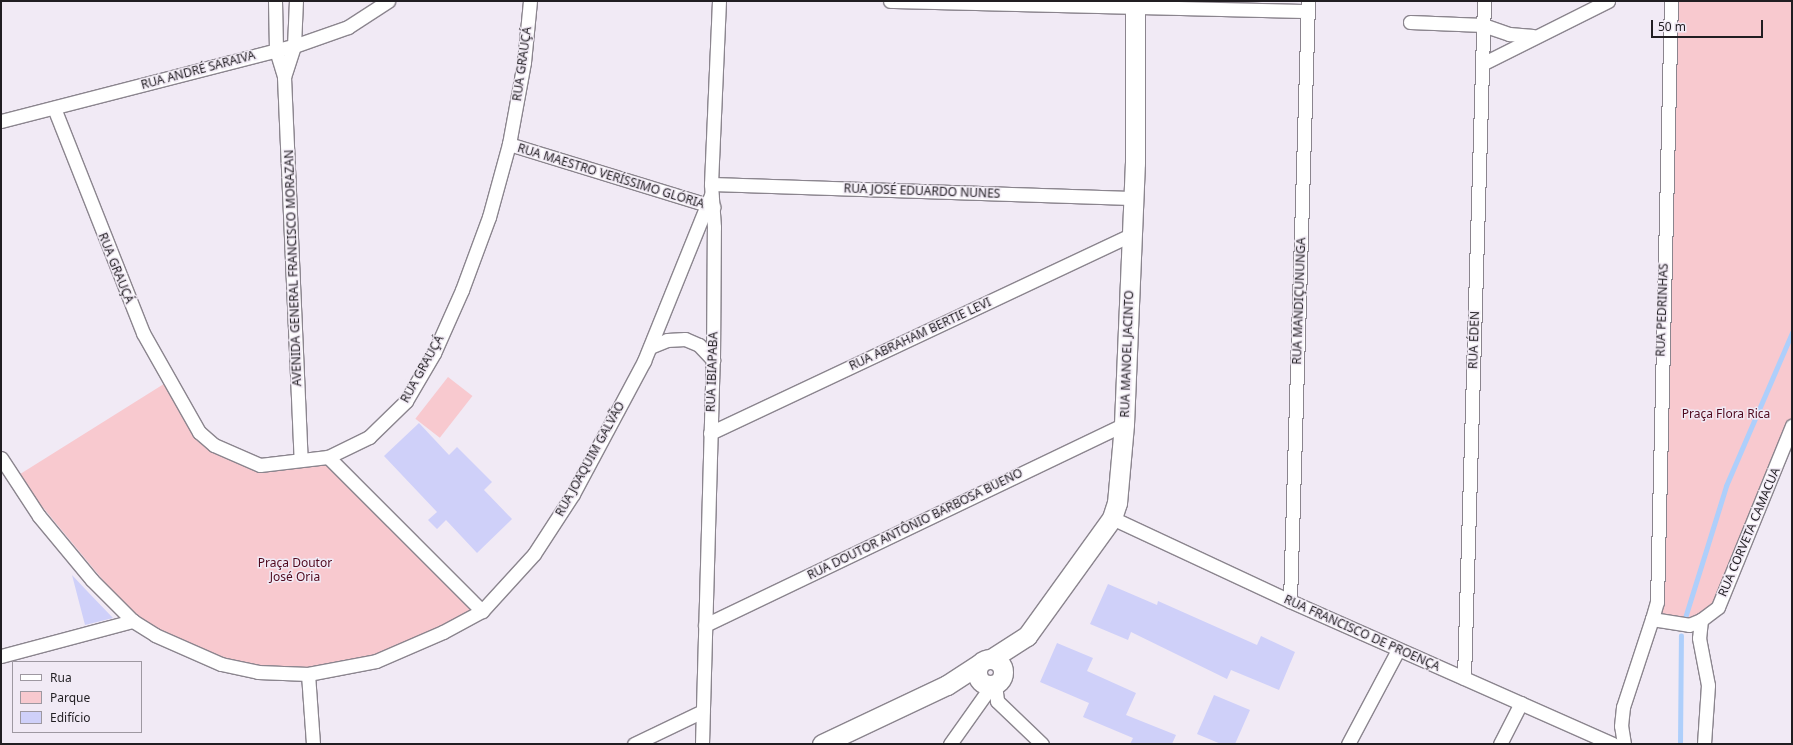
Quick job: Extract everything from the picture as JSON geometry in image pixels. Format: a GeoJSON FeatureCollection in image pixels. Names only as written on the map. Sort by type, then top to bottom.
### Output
{"type":"FeatureCollection","features":[{"type":"Feature","properties":{"kind":"street","name":"AVENIDA GENERAL FRANCISCO MORAZAN"},"geometry":{"type":"LineString","coordinates":[[275,1],[276,50],[284,76],[301,460]]}},
{"type":"Feature","properties":{"kind":"street","name":"AVENIDA GENERAL FRANCISCO MORAZAN"},"geometry":{"type":"LineString","coordinates":[[284,76],[294,46],[296,1]]}},
{"type":"Feature","properties":{"kind":"street","name":"RUA ANDRÉ SARAIVA"},"geometry":{"type":"LineString","coordinates":[[1,121],[294,46],[348,27],[388,1]]}},
{"type":"Feature","properties":{"kind":"street","name":"RUA GRAUÇÁ"},"geometry":{"type":"LineString","coordinates":[[54,108],[91,208],[143,333],[199,432],[214,445],[260,465],[328,457],[370,437],[389,421],[410,394],[434,353],[462,290],[489,217],[510,144],[524,62],[530,1]]}},
{"type":"Feature","properties":{"kind":"street","name":"RUA IBIAPABA"},"geometry":{"type":"LineString","coordinates":[[702,744],[713,360],[711,198],[719,1]]}},
{"type":"Feature","properties":{"kind":"street"},"geometry":{"type":"LineString","coordinates":[[890,1],[1308,6]]}},
{"type":"Feature","properties":{"kind":"street","name":"RUA ÉDEN"},"geometry":{"type":"LineString","coordinates":[[1464,678],[1484,1]]}},
{"type":"Feature","properties":{"kind":"street"},"geometry":{"type":"LineString","coordinates":[[1482,64],[1537,35],[1608,1]]}},
{"type":"Feature","properties":{"kind":"street","name":"RUA PEDRINHAS"},"geometry":{"type":"LineString","coordinates":[[1652,619],[1657,602],[1671,1]]}},
{"type":"Feature","properties":{"kind":"street","name":"RUA MANOEL JACINTO"},"geometry":{"type":"LineString","coordinates":[[946,685],[1027,636],[1112,518],[1120,485],[1124,424],[1132,198],[1135,4]]}},
{"type":"Feature","properties":{"kind":"street","name":"RUA MANDIÇUNUNGA"},"geometry":{"type":"LineString","coordinates":[[1290,601],[1308,6]]}},
{"type":"Feature","properties":{"kind":"street"},"geometry":{"type":"LineString","coordinates":[[1410,22],[1483,25],[1509,34],[1537,35]]}},
{"type":"Feature","properties":{"kind":"street","name":"RUA MAESTRO VERÍSSIMO GLÓRIA"},"geometry":{"type":"LineString","coordinates":[[510,144],[711,198]]}},
{"type":"Feature","properties":{"kind":"street","name":"RUA JOSÉ EDUARDO NUNES"},"geometry":{"type":"LineString","coordinates":[[711,198],[1132,198]]}},
{"type":"Feature","properties":{"kind":"street","name":"RUA JOAQUIM GALVÃO"},"geometry":{"type":"LineString","coordinates":[[1,458],[6,478],[92,580],[133,621],[185,650],[221,664],[258,672],[308,674],[376,661],[443,632],[482,611],[534,554],[573,494],[650,347],[711,198]]}},
{"type":"Feature","properties":{"kind":"street","name":"RUA ABRAHAM BERTIE LEVI"},"geometry":{"type":"LineString","coordinates":[[710,433],[1130,235]]}},
{"type":"Feature","properties":{"kind":"street"},"geometry":{"type":"LineString","coordinates":[[650,347],[667,340],[685,339],[699,345],[713,360]]}},
{"type":"Feature","properties":{"kind":"street","name":"RUA DOUTOR ANTÔNIO BARBOSA BUENO"},"geometry":{"type":"LineString","coordinates":[[705,625],[1124,424]]}},
{"type":"Feature","properties":{"kind":"street","name":"RUA CORVETA CAMACUA"},"geometry":{"type":"LineString","coordinates":[[1689,625],[1701,620],[1718,607],[1792,426]]}},
{"type":"Feature","properties":{"kind":"street"},"geometry":{"type":"LineString","coordinates":[[328,457],[482,611]]}},
{"type":"Feature","properties":{"kind":"street","name":"RUA FRANCISCO DE PROENÇA"},"geometry":{"type":"LineString","coordinates":[[1112,518],[1398,650],[1613,744]]}},
{"type":"Feature","properties":{"kind":"street"},"geometry":{"type":"LineString","coordinates":[[1624,744],[1621,726],[1623,708],[1652,619],[1689,625],[1699,638]]}},
{"type":"Feature","properties":{"kind":"street"},"geometry":{"type":"LineString","coordinates":[[1701,620],[1699,638],[1708,685],[1704,744]]}},
{"type":"Feature","properties":{"kind":"street"},"geometry":{"type":"LineString","coordinates":[[1,656],[133,621]]}},
{"type":"Feature","properties":{"kind":"street"},"geometry":{"type":"LineString","coordinates":[[1348,744],[1398,650]]}},
{"type":"Feature","properties":{"kind":"street"},"geometry":{"type":"LineString","coordinates":[[950,744],[989,684],[1003,677],[1003,670],[999,662],[985,662]]}},
{"type":"Feature","properties":{"kind":"street"},"geometry":{"type":"LineString","coordinates":[[308,674],[313,744]]}},
{"type":"Feature","properties":{"kind":"street"},"geometry":{"type":"LineString","coordinates":[[822,744],[946,685],[962,681],[989,684]]}},
{"type":"Feature","properties":{"kind":"street"},"geometry":{"type":"LineString","coordinates":[[989,684],[997,701],[1042,744]]}},
{"type":"Feature","properties":{"kind":"street"},"geometry":{"type":"LineString","coordinates":[[1500,744],[1521,703]]}},
{"type":"Feature","properties":{"kind":"street"},"geometry":{"type":"LineString","coordinates":[[634,744],[703,711]]}},
{"type":"Feature","properties":{"kind":"green space","name":"Praça Flora Rica"},"geometry":{"type":"Polygon","coordinates":[[[1676,1],[1792,1],[1792,426],[1718,607],[1701,620],[1652,619],[1671,60],[1679,18],[1676,1]]]}},
{"type":"Feature","properties":{"kind":"green space"},"geometry":{"type":"Polygon","coordinates":[[[448,377],[472,396],[440,438],[415,419],[448,377]]]}},
{"type":"Feature","properties":{"kind":"green space","name":"Praça Doutor José Oria"},"geometry":{"type":"Polygon","coordinates":[[[167,382],[206,443],[270,468],[294,468],[328,458],[481,609],[374,660],[308,673],[253,670],[208,658],[135,619],[17,476],[167,382]]]}},
{"type":"Feature","properties":{"kind":"building"},"geometry":{"type":"Polygon","coordinates":[[[419,423],[449,455],[457,447],[492,482],[484,490],[512,519],[477,553],[446,520],[437,529],[428,520],[437,512],[384,456],[419,423]]]}},
{"type":"Feature","properties":{"kind":"building"},"geometry":{"type":"Polygon","coordinates":[[[72,575],[88,592],[113,618],[85,625],[72,575]]]}},
{"type":"Feature","properties":{"kind":"building"},"geometry":{"type":"Polygon","coordinates":[[[1108,584],[1157,605],[1158,601],[1257,645],[1261,636],[1295,652],[1279,690],[1231,670],[1227,679],[1131,632],[1128,640],[1090,624],[1108,584]]]}},
{"type":"Feature","properties":{"kind":"building"},"geometry":{"type":"Polygon","coordinates":[[[1057,643],[1093,658],[1087,671],[1136,693],[1126,715],[1176,735],[1172,744],[1130,744],[1133,738],[1083,717],[1089,703],[1040,682],[1057,643]]]}},
{"type":"Feature","properties":{"kind":"building"},"geometry":{"type":"Polygon","coordinates":[[[1214,695],[1250,710],[1235,744],[1221,744],[1197,734],[1214,695]]]}},
{"type":"Feature","properties":{"kind":"waterway"},"geometry":{"type":"LineString","coordinates":[[1685,618],[1726,486],[1792,333]]}},
{"type":"Feature","properties":{"kind":"waterway"},"geometry":{"type":"LineString","coordinates":[[1680,744],[1681,636]]}}]}
